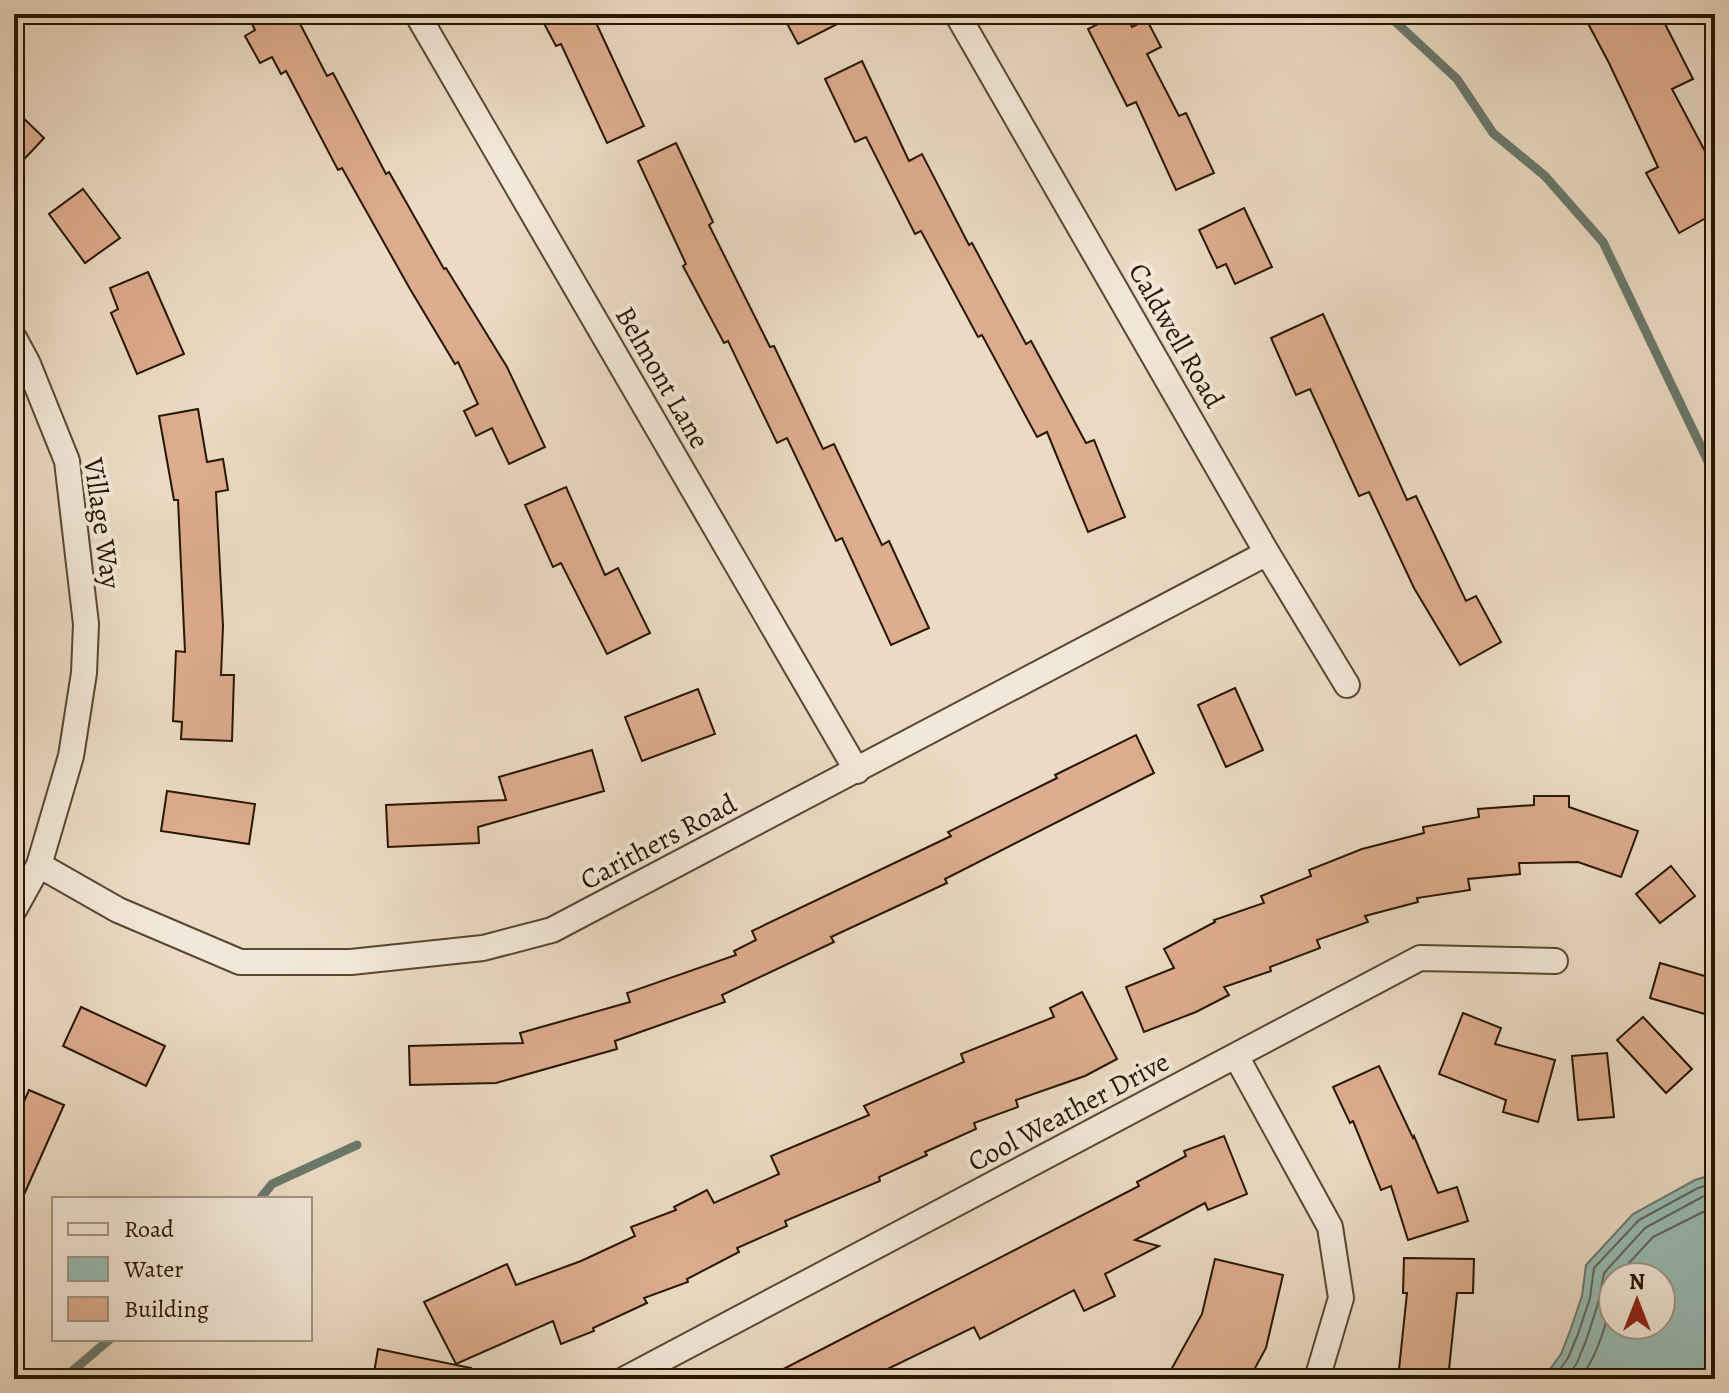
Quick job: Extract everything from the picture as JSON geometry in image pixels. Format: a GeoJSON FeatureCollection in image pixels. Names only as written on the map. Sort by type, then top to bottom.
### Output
{"type":"FeatureCollection","features":[{"type":"Feature","properties":{"kind":"street","name":"Belmont Lane"},"geometry":{"type":"LineString","coordinates":[[417,14],[857,771]]}},
{"type":"Feature","properties":{"kind":"street","name":"Caldwell Road"},"geometry":{"type":"LineString","coordinates":[[957,14],[1267,553],[1347,685]]}},
{"type":"Feature","properties":{"kind":"street","name":"Village Way"},"geometry":{"type":"LineString","coordinates":[[14,338],[28,364],[67,461],[86,624],[84,673],[71,756],[39,865],[14,910]]}},
{"type":"Feature","properties":{"kind":"street","name":"Carithers Road"},"geometry":{"type":"LineString","coordinates":[[39,865],[118,910],[240,962],[351,962],[483,948],[552,930],[1267,553]]}},
{"type":"Feature","properties":{"kind":"street","name":"Cool Weather Drive"},"geometry":{"type":"LineString","coordinates":[[625,1379],[1420,958],[1555,961]]}},
{"type":"Feature","properties":{"kind":"street"},"geometry":{"type":"LineString","coordinates":[[1236,1056],[1330,1227],[1341,1298],[1317,1379]]}},
{"type":"Feature","properties":{"kind":"water"},"geometry":{"type":"Polygon","coordinates":[[[1715,1174],[1715,1379],[1543,1379],[1561,1354],[1570,1331],[1582,1296],[1586,1265],[1633,1214],[1695,1180],[1715,1174]]]}},
{"type":"Feature","properties":{"kind":"building"},"geometry":{"type":"Polygon","coordinates":[[[247,14],[295,14],[327,76],[333,73],[386,174],[389,172],[444,269],[507,367],[545,447],[509,464],[492,428],[476,436],[464,411],[478,404],[458,362],[455,364],[410,289],[342,168],[338,170],[286,71],[281,74],[272,57],[260,63],[245,36],[255,30],[247,14]]]}},
{"type":"Feature","properties":{"kind":"building"},"geometry":{"type":"Polygon","coordinates":[[[539,14],[592,14],[644,126],[607,143],[561,44],[556,46],[539,14]]]}},
{"type":"Feature","properties":{"kind":"building"},"geometry":{"type":"Polygon","coordinates":[[[782,14],[857,14],[798,44],[782,14]]]}},
{"type":"Feature","properties":{"kind":"building"},"geometry":{"type":"Polygon","coordinates":[[[1118,14],[1126,14],[1132,27],[1147,20],[1161,47],[1147,54],[1179,116],[1186,113],[1214,173],[1176,190],[1136,102],[1127,106],[1088,29],[1118,14]]]}},
{"type":"Feature","properties":{"kind":"building"},"geometry":{"type":"Polygon","coordinates":[[[1583,14],[1660,14],[1693,79],[1672,89],[1714,168],[1706,172],[1715,189],[1715,213],[1679,233],[1646,173],[1658,167],[1583,14]]]}},
{"type":"Feature","properties":{"kind":"building"},"geometry":{"type":"Polygon","coordinates":[[[862,61],[909,161],[922,154],[969,245],[972,243],[1026,344],[1031,341],[1086,443],[1094,440],[1125,517],[1088,532],[1047,432],[1037,437],[921,231],[915,234],[866,137],[855,142],[825,79],[862,61]]]}},
{"type":"Feature","properties":{"kind":"building"},"geometry":{"type":"Polygon","coordinates":[[[14,109],[44,138],[14,170],[14,109]]]}},
{"type":"Feature","properties":{"kind":"building"},"geometry":{"type":"Polygon","coordinates":[[[676,143],[713,222],[709,225],[770,347],[774,346],[823,449],[834,444],[882,545],[889,541],[929,628],[891,645],[842,538],[836,541],[787,438],[777,443],[728,341],[724,343],[683,266],[686,264],[638,161],[676,143]]]}},
{"type":"Feature","properties":{"kind":"building"},"geometry":{"type":"Polygon","coordinates":[[[83,189],[120,238],[85,263],[49,214],[83,189]]]}},
{"type":"Feature","properties":{"kind":"building"},"geometry":{"type":"Polygon","coordinates":[[[1244,208],[1272,267],[1235,284],[1226,264],[1217,268],[1199,230],[1244,208]]]}},
{"type":"Feature","properties":{"kind":"building"},"geometry":{"type":"Polygon","coordinates":[[[148,272],[184,354],[137,374],[111,313],[118,309],[110,288],[148,272]]]}},
{"type":"Feature","properties":{"kind":"building"},"geometry":{"type":"Polygon","coordinates":[[[1323,314],[1407,500],[1416,496],[1466,601],[1476,596],[1501,642],[1460,665],[1414,588],[1369,492],[1359,496],[1310,389],[1296,395],[1271,338],[1323,314]]]}},
{"type":"Feature","properties":{"kind":"building"},"geometry":{"type":"Polygon","coordinates":[[[198,409],[207,462],[223,459],[228,490],[216,492],[223,626],[221,675],[234,675],[232,741],[181,739],[182,722],[173,721],[176,651],[185,652],[178,500],[174,500],[159,416],[198,409]]]}},
{"type":"Feature","properties":{"kind":"building"},"geometry":{"type":"Polygon","coordinates":[[[566,487],[605,575],[618,568],[650,633],[607,654],[561,563],[553,567],[525,505],[566,487]]]}},
{"type":"Feature","properties":{"kind":"building"},"geometry":{"type":"Polygon","coordinates":[[[1235,688],[1263,750],[1226,767],[1198,705],[1235,688]]]}},
{"type":"Feature","properties":{"kind":"building"},"geometry":{"type":"Polygon","coordinates":[[[698,689],[715,734],[642,761],[625,717],[698,689]]]}},
{"type":"Feature","properties":{"kind":"building"},"geometry":{"type":"Polygon","coordinates":[[[1136,735],[1154,773],[945,879],[947,883],[831,937],[834,942],[722,995],[725,1002],[615,1041],[617,1049],[496,1083],[410,1085],[409,1046],[523,1043],[520,1033],[630,1002],[627,993],[736,955],[734,951],[756,940],[752,931],[951,836],[948,832],[1136,735]]]}},
{"type":"Feature","properties":{"kind":"building"},"geometry":{"type":"Polygon","coordinates":[[[592,750],[604,791],[478,827],[479,843],[388,847],[386,805],[506,800],[499,777],[592,750]]]}},
{"type":"Feature","properties":{"kind":"building"},"geometry":{"type":"Polygon","coordinates":[[[167,791],[255,804],[249,844],[161,831],[167,791]]]}},
{"type":"Feature","properties":{"kind":"building"},"geometry":{"type":"Polygon","coordinates":[[[1534,796],[1569,796],[1569,807],[1638,831],[1621,877],[1578,862],[1519,863],[1520,874],[1468,879],[1470,890],[1417,898],[1418,902],[1365,916],[1368,922],[1317,940],[1320,948],[1270,967],[1271,971],[1224,987],[1229,995],[1196,1012],[1144,1032],[1126,987],[1174,968],[1164,949],[1214,920],[1264,903],[1261,896],[1311,876],[1309,870],[1362,849],[1424,833],[1423,827],[1479,817],[1478,809],[1534,805],[1534,796]]]}},
{"type":"Feature","properties":{"kind":"building"},"geometry":{"type":"Polygon","coordinates":[[[1671,866],[1695,896],[1660,923],[1636,894],[1671,866]]]}},
{"type":"Feature","properties":{"kind":"building"},"geometry":{"type":"Polygon","coordinates":[[[1660,963],[1715,979],[1715,1017],[1650,998],[1660,963]]]}},
{"type":"Feature","properties":{"kind":"building"},"geometry":{"type":"Polygon","coordinates":[[[1082,992],[1117,1059],[1085,1076],[1016,1100],[1018,1107],[974,1123],[976,1129],[925,1152],[927,1155],[879,1177],[880,1181],[785,1221],[787,1226],[737,1248],[739,1252],[687,1279],[688,1282],[644,1298],[647,1303],[593,1328],[594,1331],[561,1344],[553,1321],[456,1364],[424,1302],[507,1264],[516,1285],[581,1261],[635,1236],[631,1227],[676,1210],[674,1207],[707,1190],[714,1203],[779,1174],[771,1156],[869,1115],[864,1106],[964,1062],[961,1054],[1054,1017],[1050,1008],[1082,992]]]}},
{"type":"Feature","properties":{"kind":"building"},"geometry":{"type":"Polygon","coordinates":[[[81,1007],[165,1046],[146,1086],[63,1046],[81,1007]]]}},
{"type":"Feature","properties":{"kind":"building"},"geometry":{"type":"Polygon","coordinates":[[[1463,1013],[1501,1028],[1495,1044],[1555,1060],[1538,1122],[1503,1112],[1506,1100],[1439,1074],[1463,1013]]]}},
{"type":"Feature","properties":{"kind":"building"},"geometry":{"type":"Polygon","coordinates":[[[1643,1017],[1692,1069],[1666,1093],[1617,1040],[1643,1017]]]}},
{"type":"Feature","properties":{"kind":"building"},"geometry":{"type":"Polygon","coordinates":[[[1607,1053],[1614,1117],[1578,1120],[1572,1056],[1607,1053]]]}},
{"type":"Feature","properties":{"kind":"building"},"geometry":{"type":"Polygon","coordinates":[[[1379,1066],[1438,1193],[1457,1187],[1468,1221],[1408,1240],[1391,1186],[1381,1190],[1353,1121],[1350,1123],[1333,1087],[1379,1066]]]}},
{"type":"Feature","properties":{"kind":"building"},"geometry":{"type":"Polygon","coordinates":[[[29,1090],[64,1105],[14,1217],[14,1124],[29,1090]]]}},
{"type":"Feature","properties":{"kind":"building"},"geometry":{"type":"Polygon","coordinates":[[[1224,1136],[1247,1194],[1208,1210],[1205,1203],[1135,1240],[1159,1246],[1105,1274],[1115,1296],[1084,1311],[1074,1290],[980,1339],[974,1327],[867,1379],[764,1379],[1139,1186],[1137,1182],[1186,1156],[1184,1151],[1224,1136]]]}},
{"type":"Feature","properties":{"kind":"building"},"geometry":{"type":"Polygon","coordinates":[[[1404,1258],[1474,1259],[1473,1293],[1457,1293],[1448,1379],[1398,1379],[1407,1293],[1403,1293],[1404,1258]]]}},
{"type":"Feature","properties":{"kind":"building"},"geometry":{"type":"Polygon","coordinates":[[[1215,1259],[1283,1275],[1266,1348],[1249,1379],[1166,1379],[1202,1314],[1215,1259]]]}},
{"type":"Feature","properties":{"kind":"building"},"geometry":{"type":"Polygon","coordinates":[[[378,1349],[471,1368],[470,1379],[373,1379],[378,1349]]]}},
{"type":"Feature","properties":{"kind":"waterway"},"geometry":{"type":"LineString","coordinates":[[1387,14],[1457,79],[1493,133],[1545,176],[1603,242],[1715,476]]}},
{"type":"Feature","properties":{"kind":"waterway"},"geometry":{"type":"LineString","coordinates":[[262,1197],[272,1184],[357,1145]]}},
{"type":"Feature","properties":{"kind":"waterway"},"geometry":{"type":"LineString","coordinates":[[63,1379],[108,1341]]}}]}
